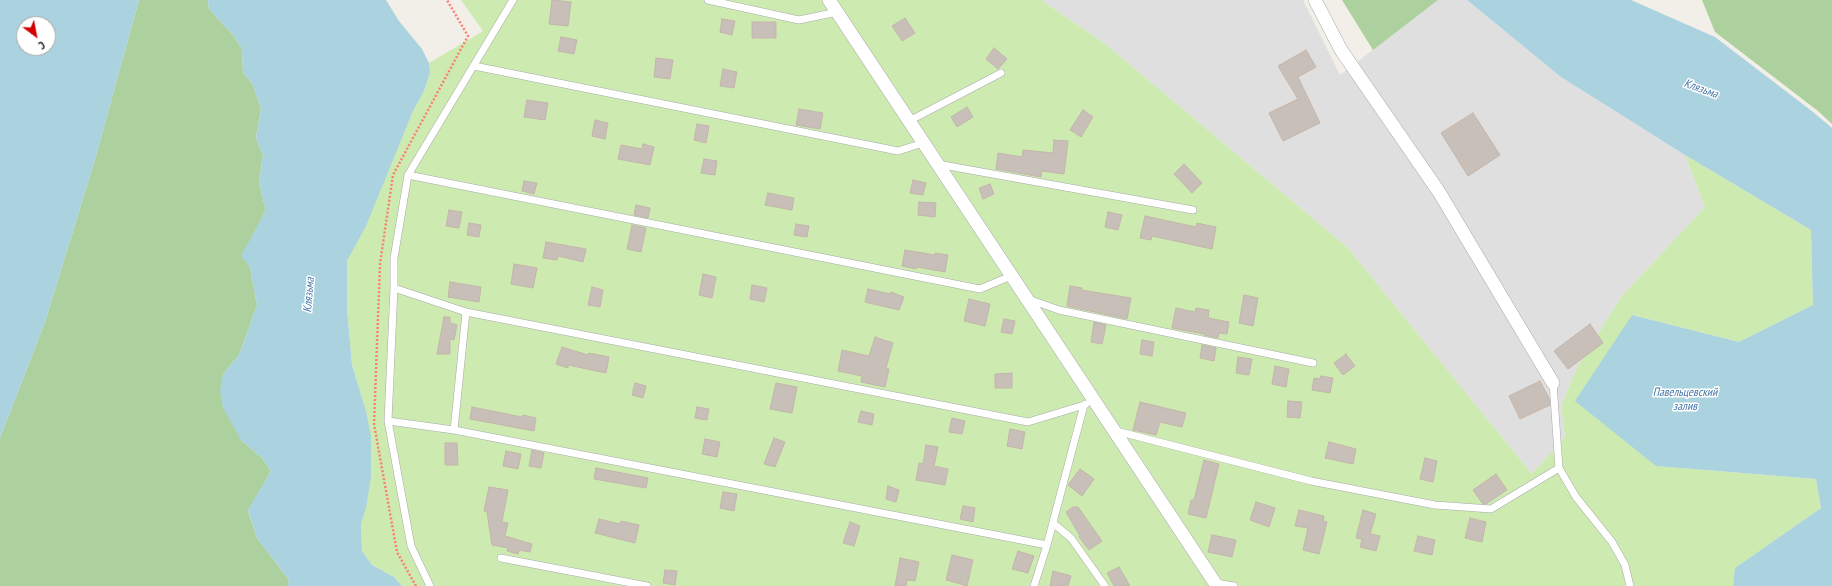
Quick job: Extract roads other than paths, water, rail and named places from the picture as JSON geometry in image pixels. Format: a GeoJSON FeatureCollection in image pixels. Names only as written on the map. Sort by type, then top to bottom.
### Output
{"type":"FeatureCollection","features":[{"type":"Feature","properties":{"kind":"street"},"geometry":{"type":"LineString","coordinates":[[829,0],[1026,298],[1089,403],[1115,431],[1216,584]]}},
{"type":"Feature","properties":{"kind":"street"},"geometry":{"type":"LineString","coordinates":[[1315,0],[1341,50],[1439,192],[1553,383]]}},
{"type":"Feature","properties":{"kind":"lane"},"geometry":{"type":"LineString","coordinates":[[430,586],[412,546],[388,421],[394,258],[408,175],[513,0]]}},
{"type":"Feature","properties":{"kind":"lane"},"geometry":{"type":"LineString","coordinates":[[708,0],[799,20],[836,12]]}},
{"type":"Feature","properties":{"kind":"lane"},"geometry":{"type":"LineString","coordinates":[[474,66],[898,151],[923,143]]}},
{"type":"Feature","properties":{"kind":"lane"},"geometry":{"type":"LineString","coordinates":[[909,121],[1001,73]]}},
{"type":"Feature","properties":{"kind":"lane"},"geometry":{"type":"LineString","coordinates":[[937,164],[1193,210]]}},
{"type":"Feature","properties":{"kind":"lane"},"geometry":{"type":"LineString","coordinates":[[408,175],[980,289],[1011,276]]}},
{"type":"Feature","properties":{"kind":"lane"},"geometry":{"type":"LineString","coordinates":[[394,288],[466,312],[1028,422],[1089,403]]}},
{"type":"Feature","properties":{"kind":"lane"},"geometry":{"type":"LineString","coordinates":[[1026,298],[1059,310],[1313,363]]}},
{"type":"Feature","properties":{"kind":"lane"},"geometry":{"type":"LineString","coordinates":[[454,430],[466,312]]}},
{"type":"Feature","properties":{"kind":"lane"},"geometry":{"type":"LineString","coordinates":[[1553,383],[1559,468],[1576,497],[1612,542],[1625,566],[1630,586]]}},
{"type":"Feature","properties":{"kind":"lane"},"geometry":{"type":"LineString","coordinates":[[1034,586],[1089,403]]}},
{"type":"Feature","properties":{"kind":"lane"},"geometry":{"type":"LineString","coordinates":[[388,421],[454,430],[1047,545]]}},
{"type":"Feature","properties":{"kind":"lane"},"geometry":{"type":"LineString","coordinates":[[1115,431],[1311,481],[1436,505],[1491,509],[1559,468]]}},
{"type":"Feature","properties":{"kind":"lane"},"geometry":{"type":"LineString","coordinates":[[1053,523],[1071,538],[1105,586]]}},
{"type":"Feature","properties":{"kind":"lane"},"geometry":{"type":"LineString","coordinates":[[501,558],[647,586]]}},
{"type":"Feature","properties":{"kind":"lane"},"geometry":{"type":"LineString","coordinates":[[1216,584],[1234,586]]}},
{"type":"Feature","properties":{"kind":"water"},"geometry":{"type":"Polygon","coordinates":[[[0,0],[139,0],[93,166],[45,322],[0,438],[0,0]]]}},
{"type":"Feature","properties":{"kind":"water","name":"Клязьма"},"geometry":{"type":"Polygon","coordinates":[[[208,0],[386,0],[399,21],[422,49],[429,63],[430,73],[424,91],[413,111],[366,226],[347,261],[347,309],[352,365],[366,411],[371,436],[371,477],[366,508],[361,524],[362,551],[372,565],[394,577],[402,586],[288,586],[289,580],[257,538],[248,510],[271,471],[262,458],[241,440],[223,408],[220,390],[223,374],[239,355],[257,305],[250,267],[241,256],[266,210],[259,183],[263,155],[256,138],[261,109],[253,85],[243,72],[242,49],[233,35],[209,9],[208,0]]]}},
{"type":"Feature","properties":{"kind":"water","name":"Павельцевский залив"},"geometry":{"type":"Polygon","coordinates":[[[1467,0],[1631,0],[1715,37],[1832,128],[1832,586],[1733,586],[1735,568],[1821,508],[1816,479],[1656,466],[1575,401],[1632,315],[1739,342],[1813,305],[1811,230],[1685,155],[1561,77],[1467,0]]]}}]}
